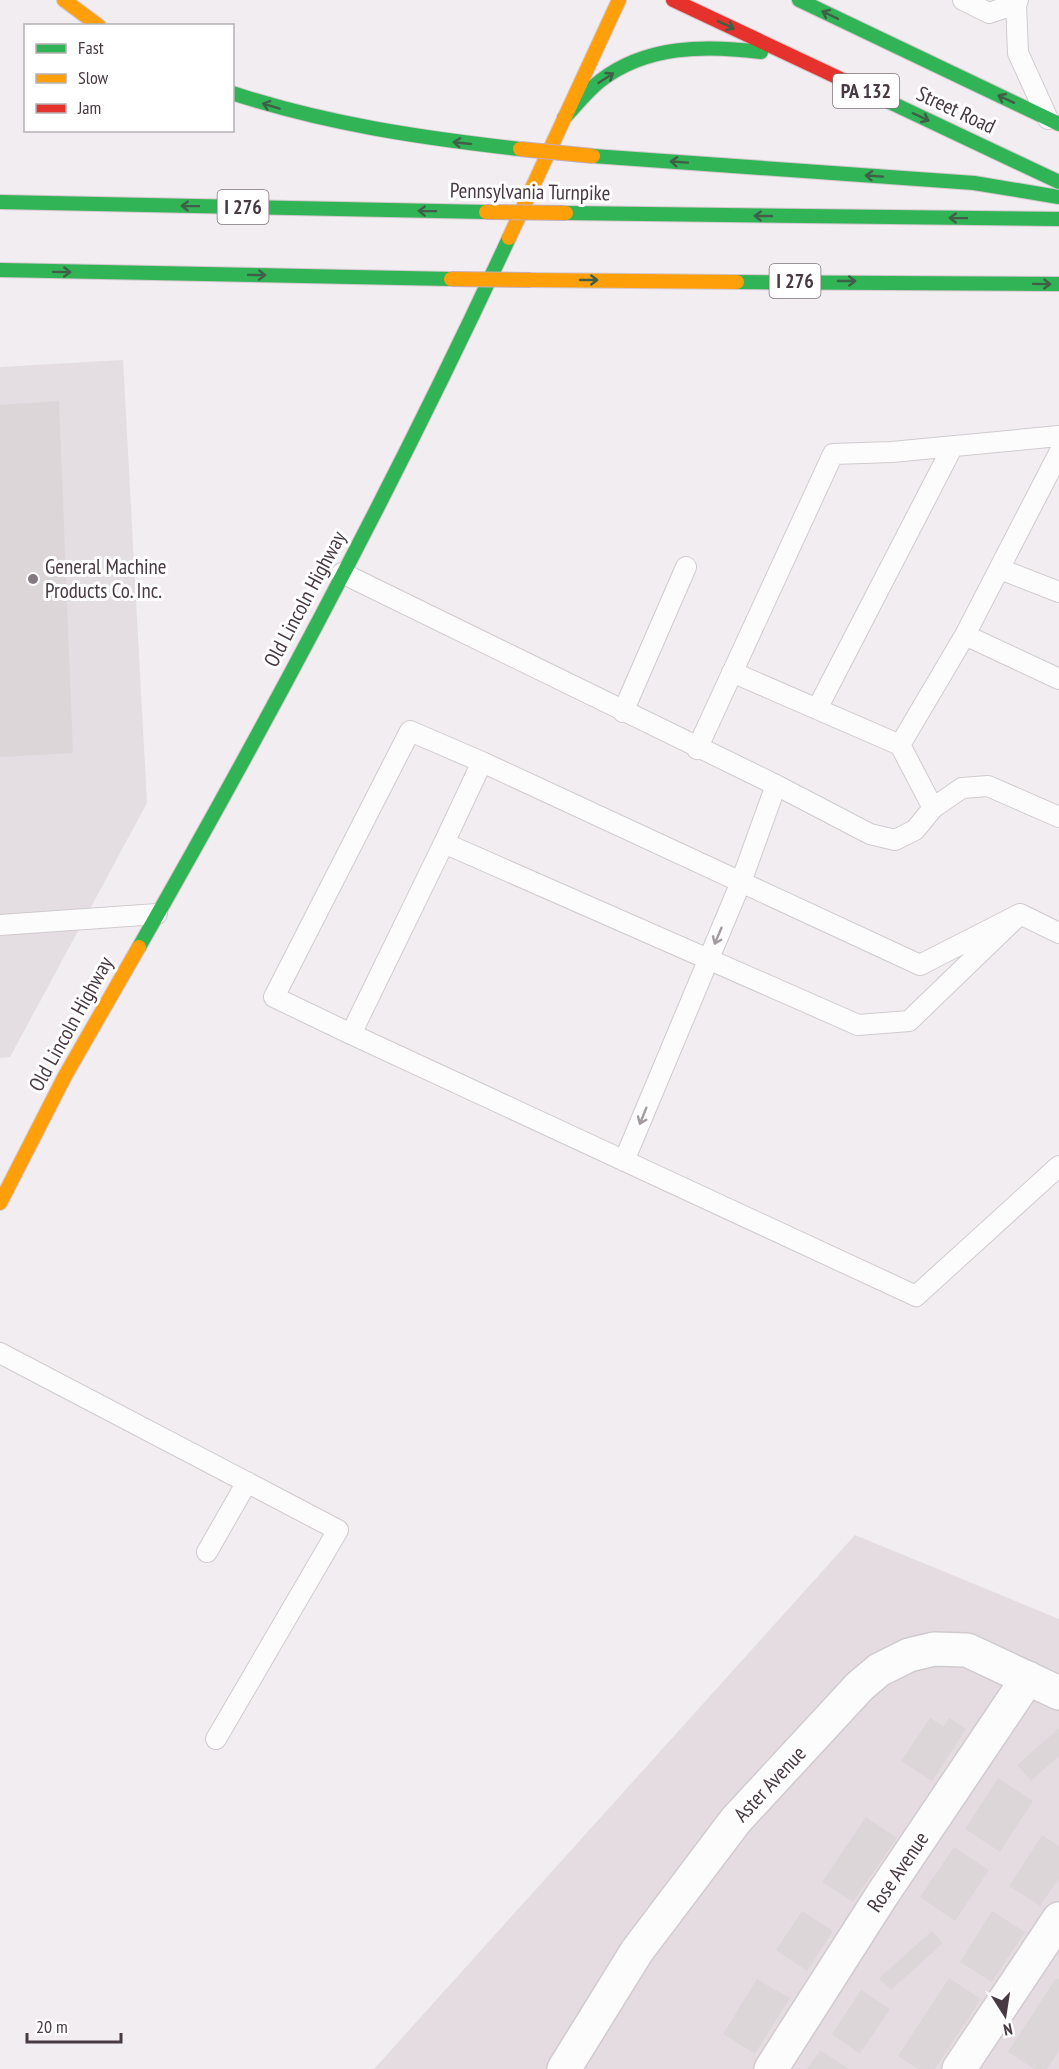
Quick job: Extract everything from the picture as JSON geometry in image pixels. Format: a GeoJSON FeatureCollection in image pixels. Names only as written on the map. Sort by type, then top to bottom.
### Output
{"type":"FeatureCollection","features":[{"type":"Feature","properties":{"kind":"main road"},"geometry":{"type":"LineString","coordinates":[[64,0],[96,24]]}},
{"type":"Feature","properties":{"kind":"main road","name":"Old Lincoln Highway"},"geometry":{"type":"LineString","coordinates":[[0,1203],[7,1171],[65,1076],[226,795],[439,389],[619,0]]}},
{"type":"Feature","properties":{"kind":"main road","name":"Street Road"},"geometry":{"type":"LineString","coordinates":[[673,0],[1059,182]]}},
{"type":"Feature","properties":{"kind":"main road","name":"Street Road"},"geometry":{"type":"LineString","coordinates":[[799,0],[1053,121]]}},
{"type":"Feature","properties":{"kind":"main road"},"geometry":{"type":"LineString","coordinates":[[564,118],[601,81],[633,62],[672,51],[721,46],[766,52],[814,66]]}},
{"type":"Feature","properties":{"kind":"main road"},"geometry":{"type":"LineString","coordinates":[[234,94],[331,123],[427,139],[593,156],[974,183],[1059,197]]}},
{"type":"Feature","properties":{"kind":"main road","name":"Pennsylvania Turnpike"},"geometry":{"type":"LineString","coordinates":[[0,202],[486,212],[1059,219]]}},
{"type":"Feature","properties":{"kind":"main road","name":"I 276"},"geometry":{"type":"LineString","coordinates":[[1,270],[451,279],[1059,284]]}},
{"type":"Feature","properties":{"kind":"street","name":"Aster Avenue"},"geometry":{"type":"LineString","coordinates":[[564,2069],[637,1951],[735,1820],[860,1686],[879,1670],[909,1655],[934,1649],[967,1650],[1059,1693]]}},
{"type":"Feature","properties":{"kind":"street","name":"Rose Avenue"},"geometry":{"type":"LineString","coordinates":[[771,2069],[882,1895],[1028,1678]]}},
{"type":"Feature","properties":{"kind":"street"},"geometry":{"type":"LineString","coordinates":[[959,2069],[1059,1919]]}},
{"type":"Feature","properties":{"kind":"lane"},"geometry":{"type":"LineString","coordinates":[[963,0],[989,12],[1017,2],[1018,53],[1053,121]]}},
{"type":"Feature","properties":{"kind":"lane"},"geometry":{"type":"LineString","coordinates":[[697,749],[833,454],[1059,436]]}},
{"type":"Feature","properties":{"kind":"lane"},"geometry":{"type":"LineString","coordinates":[[817,709],[953,446]]}},
{"type":"Feature","properties":{"kind":"lane"},"geometry":{"type":"LineString","coordinates":[[900,745],[965,635],[1056,465]]}},
{"type":"Feature","properties":{"kind":"lane"},"geometry":{"type":"LineString","coordinates":[[623,712],[686,567]]}},
{"type":"Feature","properties":{"kind":"lane"},"geometry":{"type":"LineString","coordinates":[[1000,568],[1059,592]]}},
{"type":"Feature","properties":{"kind":"lane"},"geometry":{"type":"LineString","coordinates":[[342,573],[697,749],[776,785],[870,834],[896,840],[915,830],[933,808],[962,788],[988,786],[1059,817]]}},
{"type":"Feature","properties":{"kind":"lane"},"geometry":{"type":"LineString","coordinates":[[965,635],[1059,679]]}},
{"type":"Feature","properties":{"kind":"lane"},"geometry":{"type":"LineString","coordinates":[[732,672],[900,745],[933,808]]}},
{"type":"Feature","properties":{"kind":"lane"},"geometry":{"type":"LineString","coordinates":[[1020,914],[920,965],[482,762],[410,731],[274,998],[916,1296],[1059,1166]]}},
{"type":"Feature","properties":{"kind":"lane"},"geometry":{"type":"LineString","coordinates":[[351,1034],[482,762]]}},
{"type":"Feature","properties":{"kind":"lane"},"geometry":{"type":"LineString","coordinates":[[624,1161],[741,882],[776,785]]}},
{"type":"Feature","properties":{"kind":"lane"},"geometry":{"type":"LineString","coordinates":[[444,843],[858,1025],[909,1022],[1020,914]]}},
{"type":"Feature","properties":{"kind":"lane"},"geometry":{"type":"LineString","coordinates":[[0,926],[158,914]]}},
{"type":"Feature","properties":{"kind":"lane"},"geometry":{"type":"LineString","coordinates":[[1020,914],[1059,933]]}},
{"type":"Feature","properties":{"kind":"lane"},"geometry":{"type":"LineString","coordinates":[[0,1353],[338,1530],[216,1739]]}},
{"type":"Feature","properties":{"kind":"lane"},"geometry":{"type":"LineString","coordinates":[[207,1552],[247,1482]]}},
{"type":"Feature","properties":{"kind":"shaded area"},"geometry":{"type":"Polygon","coordinates":[[[123,360],[147,803],[10,1057],[0,1058],[0,367],[123,360]]]}},
{"type":"Feature","properties":{"kind":"shaded area"},"geometry":{"type":"Polygon","coordinates":[[[855,1535],[1059,1619],[1059,2069],[374,2069],[855,1535]]]}},
{"type":"Feature","properties":{"kind":"building","name":"General Machine Products Co. Inc."},"geometry":{"type":"Polygon","coordinates":[[[59,401],[73,753],[0,757],[0,405],[59,401]]]}},
{"type":"Feature","properties":{"kind":"building"},"geometry":{"type":"Polygon","coordinates":[[[930,1718],[944,1726],[949,1718],[966,1729],[932,1781],[901,1761],[930,1718]]]}},
{"type":"Feature","properties":{"kind":"building"},"geometry":{"type":"Polygon","coordinates":[[[1059,1728],[1059,1756],[1031,1781],[1017,1765],[1059,1728]]]}},
{"type":"Feature","properties":{"kind":"building"},"geometry":{"type":"Polygon","coordinates":[[[998,1778],[1033,1801],[1000,1852],[965,1829],[998,1778]]]}},
{"type":"Feature","properties":{"kind":"building"},"geometry":{"type":"Polygon","coordinates":[[[866,1817],[897,1838],[853,1902],[822,1882],[866,1817]]]}},
{"type":"Feature","properties":{"kind":"building"},"geometry":{"type":"Polygon","coordinates":[[[1042,1835],[1059,1846],[1059,1878],[1040,1906],[1009,1886],[1042,1835]]]}},
{"type":"Feature","properties":{"kind":"building"},"geometry":{"type":"Polygon","coordinates":[[[954,1847],[989,1870],[955,1921],[920,1897],[954,1847]]]}},
{"type":"Feature","properties":{"kind":"building"},"geometry":{"type":"Polygon","coordinates":[[[802,1911],[833,1931],[807,1971],[776,1950],[802,1911]]]}},
{"type":"Feature","properties":{"kind":"building"},"geometry":{"type":"Polygon","coordinates":[[[992,1911],[1025,1932],[992,1982],[960,1962],[992,1911]]]}},
{"type":"Feature","properties":{"kind":"building"},"geometry":{"type":"Polygon","coordinates":[[[932,1931],[943,1943],[891,1990],[879,1978],[932,1931]]]}},
{"type":"Feature","properties":{"kind":"building"},"geometry":{"type":"Polygon","coordinates":[[[949,1978],[981,1999],[935,2069],[918,2069],[898,2056],[949,1978]]]}},
{"type":"Feature","properties":{"kind":"building"},"geometry":{"type":"Polygon","coordinates":[[[1056,1978],[1059,1979],[1059,2050],[1047,2069],[1034,2069],[1008,2052],[1056,1978]]]}},
{"type":"Feature","properties":{"kind":"building"},"geometry":{"type":"Polygon","coordinates":[[[757,1979],[790,1998],[755,2054],[723,2034],[757,1979]]]}},
{"type":"Feature","properties":{"kind":"building"},"geometry":{"type":"Polygon","coordinates":[[[861,1990],[890,2009],[860,2054],[832,2034],[861,1990]]]}},
{"type":"Feature","properties":{"kind":"building"},"geometry":{"type":"Polygon","coordinates":[[[820,2050],[849,2069],[807,2069],[820,2050]]]}},
{"type":"Feature","properties":{"kind":"traffic: fast"},"geometry":{"type":"LineString","coordinates":[[799,0],[1059,124]]}},
{"type":"Feature","properties":{"kind":"traffic: fast"},"geometry":{"type":"LineString","coordinates":[[564,118],[600,81],[637,60],[677,50],[719,49],[761,52]]}},
{"type":"Feature","properties":{"kind":"traffic: fast"},"geometry":{"type":"LineString","coordinates":[[843,80],[1059,182]]}},
{"type":"Feature","properties":{"kind":"traffic: fast"},"geometry":{"type":"LineString","coordinates":[[234,94],[303,113],[374,128],[520,149]]}},
{"type":"Feature","properties":{"kind":"traffic: fast"},"geometry":{"type":"LineString","coordinates":[[593,156],[974,183],[1059,197]]}},
{"type":"Feature","properties":{"kind":"traffic: fast"},"geometry":{"type":"LineString","coordinates":[[0,202],[486,212]]}},
{"type":"Feature","properties":{"kind":"traffic: fast"},"geometry":{"type":"LineString","coordinates":[[566,213],[1059,219]]}},
{"type":"Feature","properties":{"kind":"traffic: fast"},"geometry":{"type":"LineString","coordinates":[[139,947],[285,685],[378,508],[509,238]]}},
{"type":"Feature","properties":{"kind":"traffic: fast"},"geometry":{"type":"LineString","coordinates":[[0,270],[451,279]]}},
{"type":"Feature","properties":{"kind":"traffic: fast"},"geometry":{"type":"LineString","coordinates":[[737,282],[1059,284]]}},
{"type":"Feature","properties":{"kind":"traffic: slow"},"geometry":{"type":"LineString","coordinates":[[64,0],[96,24]]}},
{"type":"Feature","properties":{"kind":"traffic: slow"},"geometry":{"type":"LineString","coordinates":[[509,238],[619,0]]}},
{"type":"Feature","properties":{"kind":"traffic: slow"},"geometry":{"type":"LineString","coordinates":[[520,149],[593,156]]}},
{"type":"Feature","properties":{"kind":"traffic: slow"},"geometry":{"type":"LineString","coordinates":[[486,212],[566,213]]}},
{"type":"Feature","properties":{"kind":"traffic: slow"},"geometry":{"type":"LineString","coordinates":[[451,279],[531,280]]}},
{"type":"Feature","properties":{"kind":"traffic: slow"},"geometry":{"type":"LineString","coordinates":[[531,280],[737,282]]}},
{"type":"Feature","properties":{"kind":"traffic: slow"},"geometry":{"type":"LineString","coordinates":[[0,1203],[65,1076],[139,947]]}},
{"type":"Feature","properties":{"kind":"traffic: jam"},"geometry":{"type":"LineString","coordinates":[[673,0],[843,80]]}},
{"type":"Feature","properties":{"kind":"place","name":"General Machine Products Co. Inc."},"geometry":{"type":"Point","coordinates":[33,579]}}]}
